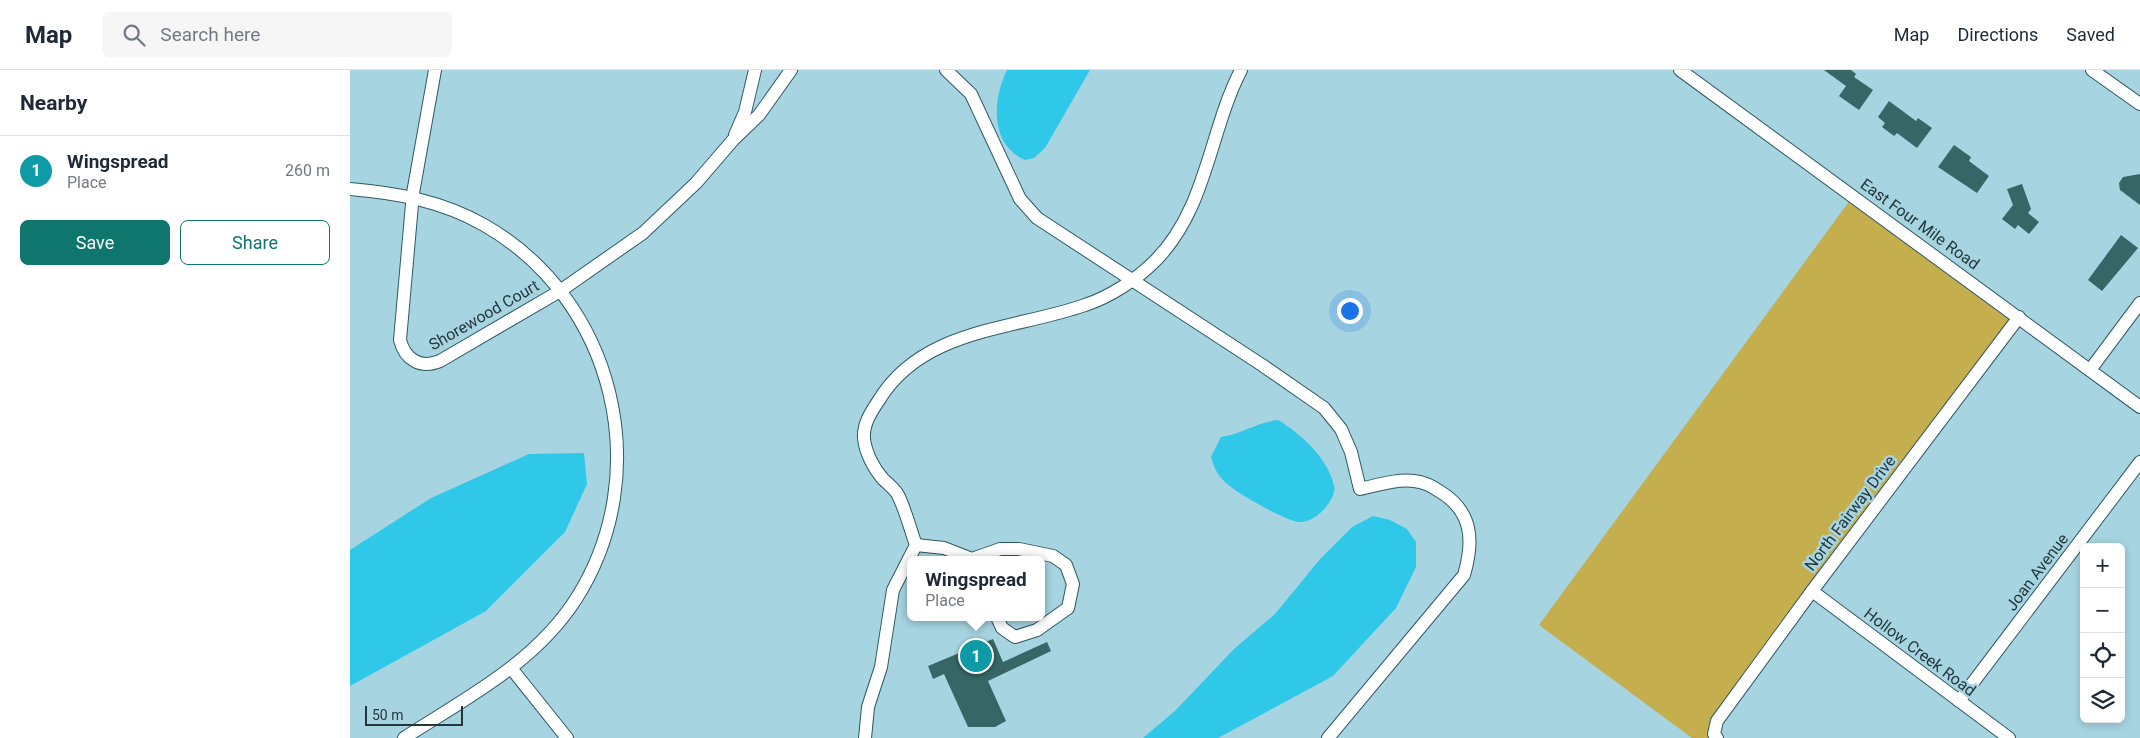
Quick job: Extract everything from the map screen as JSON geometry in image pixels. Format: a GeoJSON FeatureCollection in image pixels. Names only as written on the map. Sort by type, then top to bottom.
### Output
{"type":"FeatureCollection","features":[{"type":"Feature","properties":{"kind":"street","name":"Shorewood Court"},"geometry":{"type":"LineString","coordinates":[[435,70],[414,197],[400,340],[403,350],[409,358],[426,364],[440,361],[560,291],[643,232],[696,183],[733,140]]}},
{"type":"Feature","properties":{"kind":"street"},"geometry":{"type":"LineString","coordinates":[[733,140],[745,112],[755,70]]}},
{"type":"Feature","properties":{"kind":"street"},"geometry":{"type":"LineString","coordinates":[[733,140],[759,115],[791,70]]}},
{"type":"Feature","properties":{"kind":"street"},"geometry":{"type":"LineString","coordinates":[[946,70],[971,94],[1020,199],[1037,218],[1262,364],[1324,408],[1341,429],[1351,452],[1360,489],[1392,482],[1415,481],[1432,486],[1449,496],[1462,510],[1469,529],[1470,554],[1464,575],[1328,738]]}},
{"type":"Feature","properties":{"kind":"street"},"geometry":{"type":"LineString","coordinates":[[910,556],[916,545],[898,494],[879,475],[867,450],[865,426],[882,394],[915,362],[946,343],[1087,305],[1114,292],[1154,262],[1183,225],[1200,185],[1232,88],[1241,70]]}},
{"type":"Feature","properties":{"kind":"street","name":"East Four Mile Road"},"geometry":{"type":"LineString","coordinates":[[1680,70],[2019,316],[2140,407]]}},
{"type":"Feature","properties":{"kind":"street"},"geometry":{"type":"LineString","coordinates":[[2092,70],[2140,104]]}},
{"type":"Feature","properties":{"kind":"street"},"geometry":{"type":"LineString","coordinates":[[350,189],[414,197],[459,212],[494,231],[532,260],[560,291],[588,334],[608,383],[617,429],[616,488],[606,534],[583,588],[550,632],[511,668],[404,738]]}},
{"type":"Feature","properties":{"kind":"street"},"geometry":{"type":"LineString","coordinates":[[2090,370],[2140,303]]}},
{"type":"Feature","properties":{"kind":"street","name":"North Fairway Drive"},"geometry":{"type":"LineString","coordinates":[[1716,736],[1717,721],[1812,591],[2019,316]]}},
{"type":"Feature","properties":{"kind":"street","name":"Joan Avenue"},"geometry":{"type":"LineString","coordinates":[[1959,701],[2140,462]]}},
{"type":"Feature","properties":{"kind":"street"},"geometry":{"type":"LineString","coordinates":[[916,545],[944,548],[964,556]]}},
{"type":"Feature","properties":{"kind":"street"},"geometry":{"type":"LineString","coordinates":[[980,556],[1000,549],[1020,549],[1053,556],[1066,565],[1073,584],[1068,608],[1037,630],[1015,637],[1002,628],[999,621]]}},
{"type":"Feature","properties":{"kind":"street"},"geometry":{"type":"LineString","coordinates":[[865,738],[868,707],[881,667],[893,590],[907,563]]}},
{"type":"Feature","properties":{"kind":"street","name":"Hollow Creek Road"},"geometry":{"type":"LineString","coordinates":[[1812,591],[2009,738]]}},
{"type":"Feature","properties":{"kind":"street"},"geometry":{"type":"LineString","coordinates":[[511,668],[566,738]]}},
{"type":"Feature","properties":{"kind":"shaded area"},"geometry":{"type":"Polygon","coordinates":[[[1853,196],[2019,317],[1710,738],[1692,738],[1539,625],[1853,196]]]}},
{"type":"Feature","properties":{"kind":"water"},"geometry":{"type":"Polygon","coordinates":[[[1007,70],[1090,70],[1045,148],[1034,158],[1025,160],[1014,153],[1005,144],[1000,133],[997,121],[997,108],[1002,82],[1007,70]]]}},
{"type":"Feature","properties":{"kind":"water"},"geometry":{"type":"Polygon","coordinates":[[[1278,420],[1304,439],[1320,457],[1331,476],[1334,489],[1332,497],[1321,512],[1308,521],[1293,521],[1237,491],[1221,477],[1211,457],[1221,437],[1278,420]]]}},
{"type":"Feature","properties":{"kind":"water"},"geometry":{"type":"Polygon","coordinates":[[[584,453],[587,484],[565,532],[486,611],[350,686],[350,550],[431,498],[529,454],[584,453]]]}},
{"type":"Feature","properties":{"kind":"water"},"geometry":{"type":"Polygon","coordinates":[[[1373,516],[1390,520],[1407,529],[1416,542],[1416,567],[1396,608],[1333,676],[1218,738],[1143,738],[1176,710],[1234,649],[1275,614],[1321,558],[1352,527],[1373,516]]]}},
{"type":"Feature","properties":{"kind":"building"},"geometry":{"type":"Polygon","coordinates":[[[1824,70],[1851,70],[1856,74],[1854,77],[1873,90],[1859,110],[1839,96],[1846,86],[1824,70]]]}},
{"type":"Feature","properties":{"kind":"building"},"geometry":{"type":"Polygon","coordinates":[[[1889,101],[1916,121],[1918,118],[1932,128],[1917,148],[1897,133],[1894,136],[1882,127],[1885,123],[1878,117],[1889,101]]]}},
{"type":"Feature","properties":{"kind":"building"},"geometry":{"type":"Polygon","coordinates":[[[1954,145],[1971,157],[1969,161],[1989,176],[1977,193],[1938,167],[1954,145]]]}},
{"type":"Feature","properties":{"kind":"building"},"geometry":{"type":"Polygon","coordinates":[[[2140,174],[2140,205],[2120,190],[2119,183],[2123,177],[2140,174]]]}},
{"type":"Feature","properties":{"kind":"building"},"geometry":{"type":"Polygon","coordinates":[[[2022,184],[2031,209],[2028,213],[2039,222],[2029,234],[2018,225],[2015,229],[2002,219],[2013,205],[2007,189],[2022,184]]]}},
{"type":"Feature","properties":{"kind":"building"},"geometry":{"type":"Polygon","coordinates":[[[2121,235],[2138,248],[2102,291],[2088,280],[2121,235]]]}},
{"type":"Feature","properties":{"kind":"building"},"geometry":{"type":"Polygon","coordinates":[[[993,639],[1003,662],[1047,642],[1051,651],[988,681],[1006,721],[995,727],[968,727],[944,674],[933,679],[928,666],[993,639]]]}},
{"type":"Feature","properties":{"kind":"place","name":"Wingspread"},"geometry":{"type":"Point","coordinates":[976,656]}}]}
